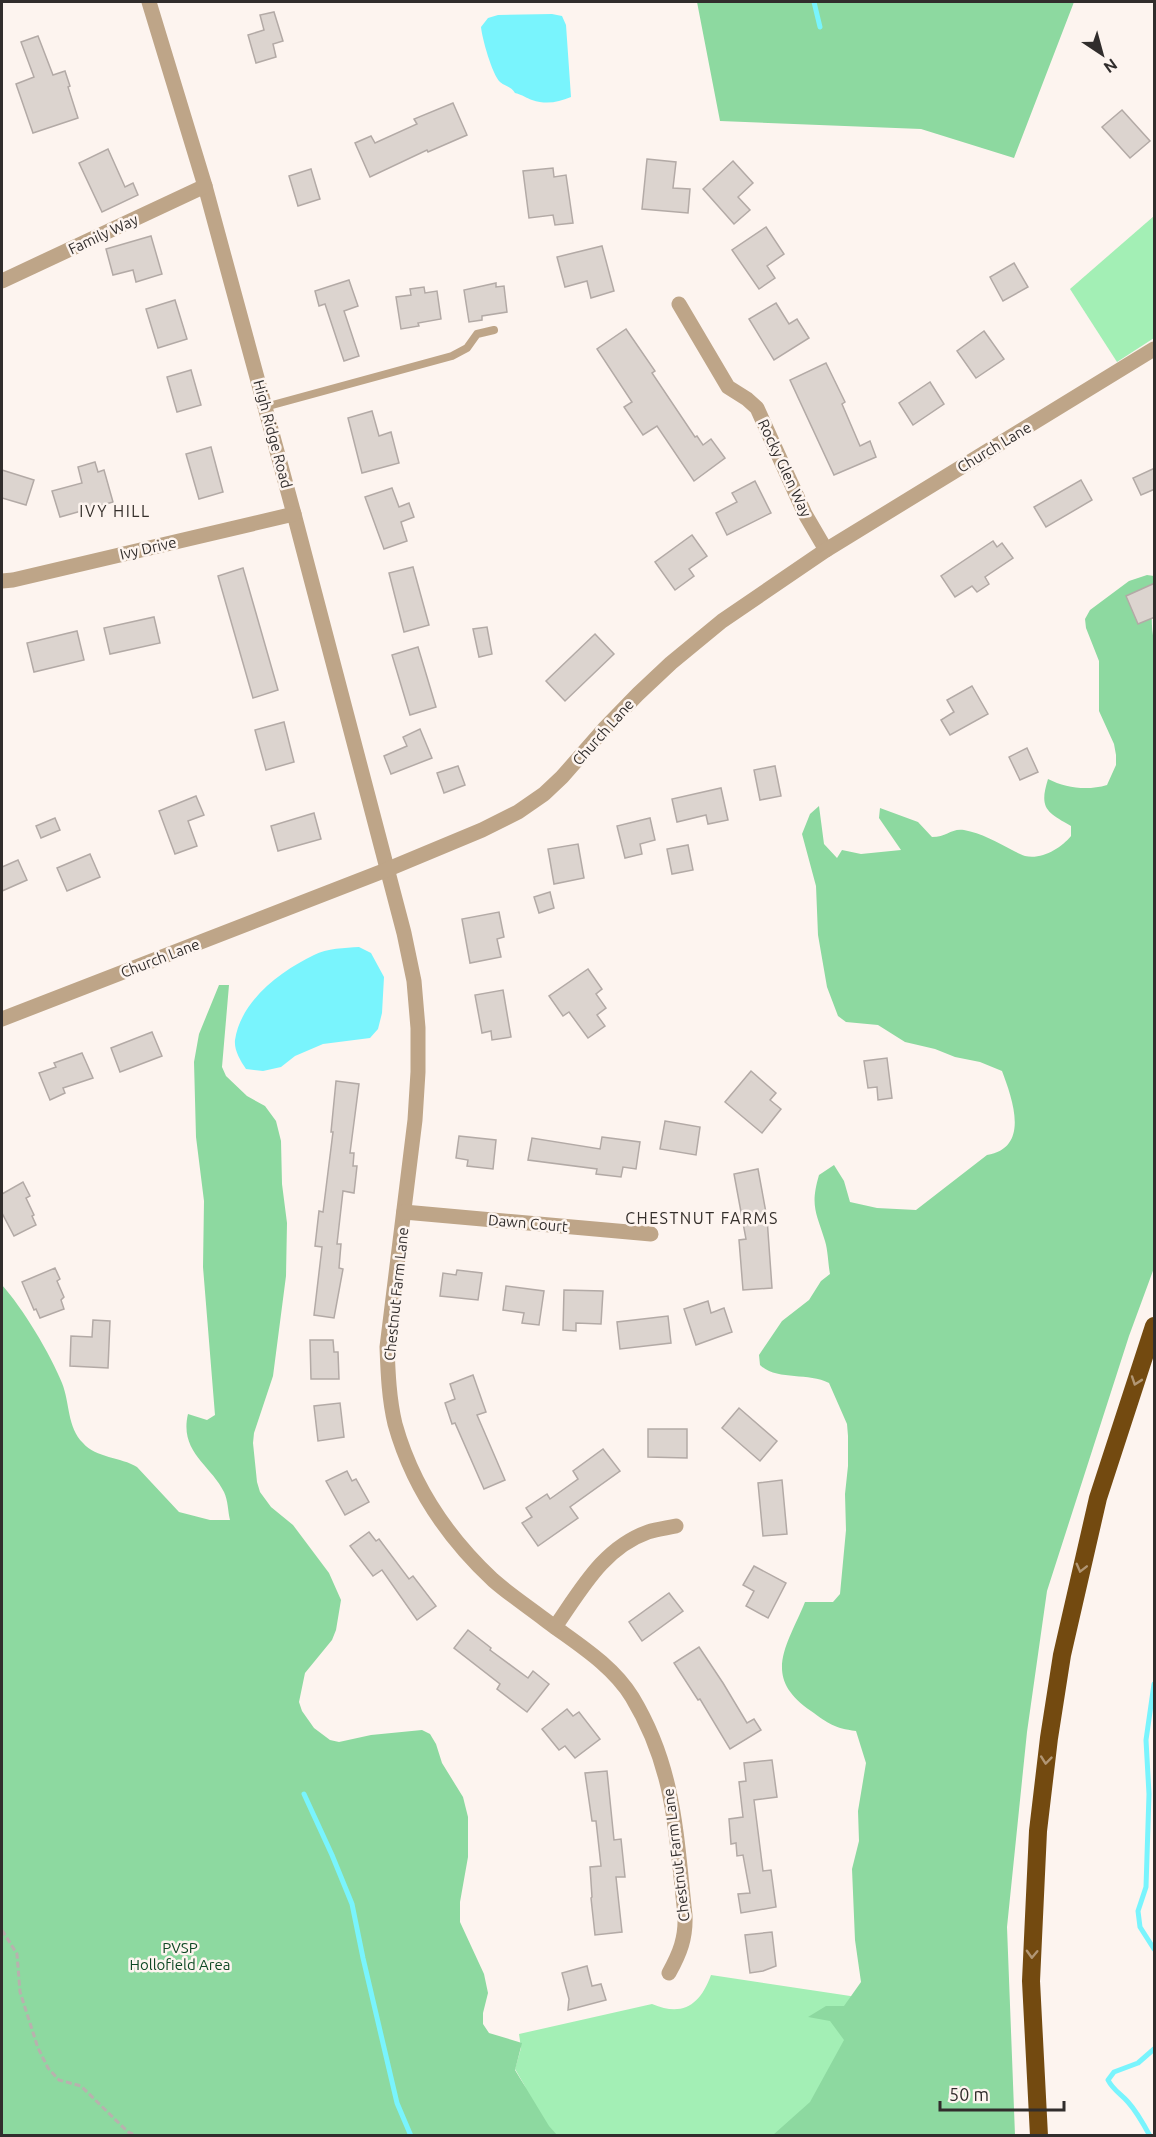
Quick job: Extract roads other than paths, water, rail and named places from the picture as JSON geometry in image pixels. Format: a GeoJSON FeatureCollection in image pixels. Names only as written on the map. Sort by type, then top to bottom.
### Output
{"type":"FeatureCollection","features":[{"type":"Feature","properties":{"kind":"highway"},"geometry":{"type":"LineString","coordinates":[[1039,2136],[1030,1981],[1038,1831],[1049,1738],[1062,1655],[1098,1498],[1155,1326]]}},
{"type":"Feature","properties":{"kind":"street","name":"High Ridge Road"},"geometry":{"type":"LineString","coordinates":[[149,2],[205,186],[294,513],[386,870]]}},
{"type":"Feature","properties":{"kind":"street","name":"Family Way"},"geometry":{"type":"LineString","coordinates":[[2,281],[205,186]]}},
{"type":"Feature","properties":{"kind":"street","name":"Rocky Glen Way"},"geometry":{"type":"LineString","coordinates":[[680,304],[728,387],[757,408],[805,514],[826,550]]}},
{"type":"Feature","properties":{"kind":"street","name":"Church Lane"},"geometry":{"type":"LineString","coordinates":[[2,1019],[386,870],[482,830],[518,812],[544,794],[562,777],[605,728],[671,663],[730,615],[826,550],[1155,349]]}},
{"type":"Feature","properties":{"kind":"street","name":"Ivy Drive"},"geometry":{"type":"LineString","coordinates":[[2,581],[294,513]]}},
{"type":"Feature","properties":{"kind":"street","name":"Chestnut Farm Lane"},"geometry":{"type":"LineString","coordinates":[[386,870],[404,933],[414,981],[418,1028],[415,1120],[387,1347],[389,1384],[395,1423],[408,1463],[445,1528],[495,1582],[591,1654],[611,1672],[630,1694],[656,1744],[672,1798],[685,1915],[681,1951],[669,1973]]}},
{"type":"Feature","properties":{"kind":"street","name":"Dawn Court"},"geometry":{"type":"LineString","coordinates":[[404,1212],[651,1234]]}},
{"type":"Feature","properties":{"kind":"street"},"geometry":{"type":"LineString","coordinates":[[555,1627],[592,1573],[609,1554],[626,1542],[649,1532],[676,1527]]}},
{"type":"Feature","properties":{"kind":"lane"},"geometry":{"type":"LineString","coordinates":[[265,407],[452,356],[467,348],[477,334],[494,330]]}},
{"type":"Feature","properties":{"kind":"water"},"geometry":{"type":"Polygon","coordinates":[[[552,14],[562,16],[566,25],[571,97],[548,103],[515,93],[500,82],[485,47],[481,27],[488,18],[498,15],[552,14]]]}},
{"type":"Feature","properties":{"kind":"water"},"geometry":{"type":"Polygon","coordinates":[[[359,947],[371,953],[384,977],[382,1013],[378,1029],[370,1038],[323,1044],[295,1056],[281,1067],[263,1071],[246,1069],[236,1051],[235,1040],[245,1012],[264,989],[289,969],[314,955],[330,950],[359,947]]]}},
{"type":"Feature","properties":{"kind":"waterway"},"geometry":{"type":"LineString","coordinates":[[814,2],[820,27]]}},
{"type":"Feature","properties":{"kind":"waterway"},"geometry":{"type":"LineString","coordinates":[[1154,1684],[1146,1740],[1149,1794],[1146,1887],[1138,1911],[1140,1927],[1154,1949]]}},
{"type":"Feature","properties":{"kind":"waterway"},"geometry":{"type":"LineString","coordinates":[[304,1794],[352,1904],[397,2103],[411,2136]]}},
{"type":"Feature","properties":{"kind":"waterway"},"geometry":{"type":"LineString","coordinates":[[1150,2136],[1134,2110],[1108,2080],[1114,2072],[1138,2063],[1154,2049]]}},
{"type":"Feature","properties":{"kind":"district","name":"IVY HILL"},"geometry":{"type":"Point","coordinates":[115,511]}},
{"type":"Feature","properties":{"kind":"district","name":"CHESTNUT FARMS"},"geometry":{"type":"Point","coordinates":[702,1218]}},
{"type":"Feature","properties":{"kind":"park label","name":"PVSP Hollofield Area"},"geometry":{"type":"Point","coordinates":[180,1956]}}]}
